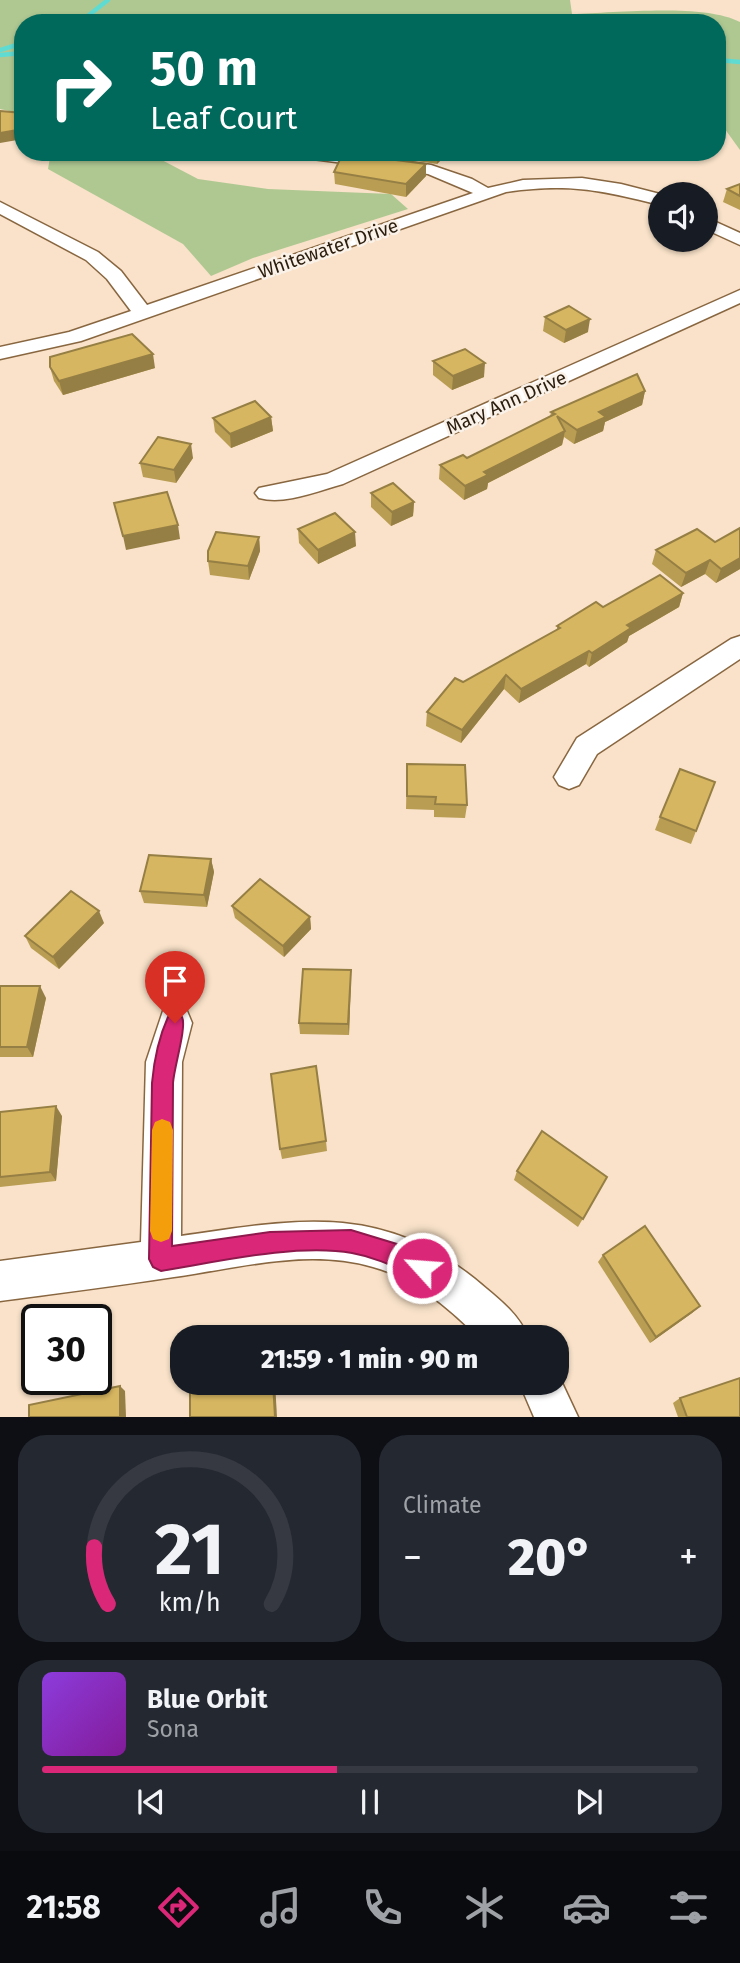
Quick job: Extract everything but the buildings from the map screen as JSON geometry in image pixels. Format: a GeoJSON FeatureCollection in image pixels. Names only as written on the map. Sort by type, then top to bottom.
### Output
{"type":"FeatureCollection","features":[{"type":"Feature","properties":{"kind":"street"},"geometry":{"type":"LineString","coordinates":[[364,161],[431,170],[466,182],[486,193]]}},
{"type":"Feature","properties":{"kind":"street","name":"Whitewater Drive"},"geometry":{"type":"LineString","coordinates":[[0,353],[74,337],[486,193],[520,185],[563,181],[619,187],[648,196]]}},
{"type":"Feature","properties":{"kind":"street"},"geometry":{"type":"LineString","coordinates":[[0,207],[92,256],[114,275],[143,313]]}},
{"type":"Feature","properties":{"kind":"street"},"geometry":{"type":"LineString","coordinates":[[718,229],[740,240]]}},
{"type":"Feature","properties":{"kind":"street","name":"Mary Ann Drive"},"geometry":{"type":"LineString","coordinates":[[267,493],[304,488],[335,479],[740,296]]}},
{"type":"Feature","properties":{"kind":"street"},"geometry":{"type":"LineString","coordinates":[[569,777],[587,746],[598,737],[740,646]]}},
{"type":"Feature","properties":{"kind":"street"},"geometry":{"type":"LineString","coordinates":[[161,1259],[164,1062],[175,1023]]}},
{"type":"Feature","properties":{"kind":"street"},"geometry":{"type":"LineString","coordinates":[[0,1281],[270,1243],[351,1242],[402,1256],[470,1299],[495,1325]]}},
{"type":"Feature","properties":{"kind":"street"},"geometry":{"type":"LineString","coordinates":[[546,1395],[556,1417]]}},
{"type":"Feature","properties":{"kind":"green space"},"geometry":{"type":"Polygon","coordinates":[[[0,0],[570,0],[572,14],[14,14],[14,112],[0,109],[0,0]]]}},
{"type":"Feature","properties":{"kind":"green space"},"geometry":{"type":"Polygon","coordinates":[[[658,10],[711,14],[572,14],[658,10]]]}},
{"type":"Feature","properties":{"kind":"green space"},"geometry":{"type":"Polygon","coordinates":[[[726,17],[740,22],[740,150],[726,131],[726,17]]]}},
{"type":"Feature","properties":{"kind":"green space"},"geometry":{"type":"Polygon","coordinates":[[[49,161],[164,161],[198,179],[268,189],[391,194],[408,209],[253,258],[211,276],[183,244],[48,169],[49,161]]]}},
{"type":"Feature","properties":{"kind":"waterway"},"geometry":{"type":"LineString","coordinates":[[90,14],[108,0]]}},
{"type":"Feature","properties":{"kind":"waterway"},"geometry":{"type":"LineString","coordinates":[[0,50],[14,46]]}},
{"type":"Feature","properties":{"kind":"waterway"},"geometry":{"type":"LineString","coordinates":[[0,55],[14,54]]}},
{"type":"Feature","properties":{"kind":"waterway"},"geometry":{"type":"LineString","coordinates":[[726,61],[740,62]]}},
{"type":"Feature","properties":{"kind":"slow traffic"},"geometry":{"type":"LineString","coordinates":[[161,1231],[162,1130]]}},
{"type":"Feature","properties":{"kind":"route"},"geometry":{"type":"LineString","coordinates":[[175,1023],[164,1062],[161,1259],[270,1243],[317,1240],[351,1242],[402,1256],[422,1268]]}}]}
